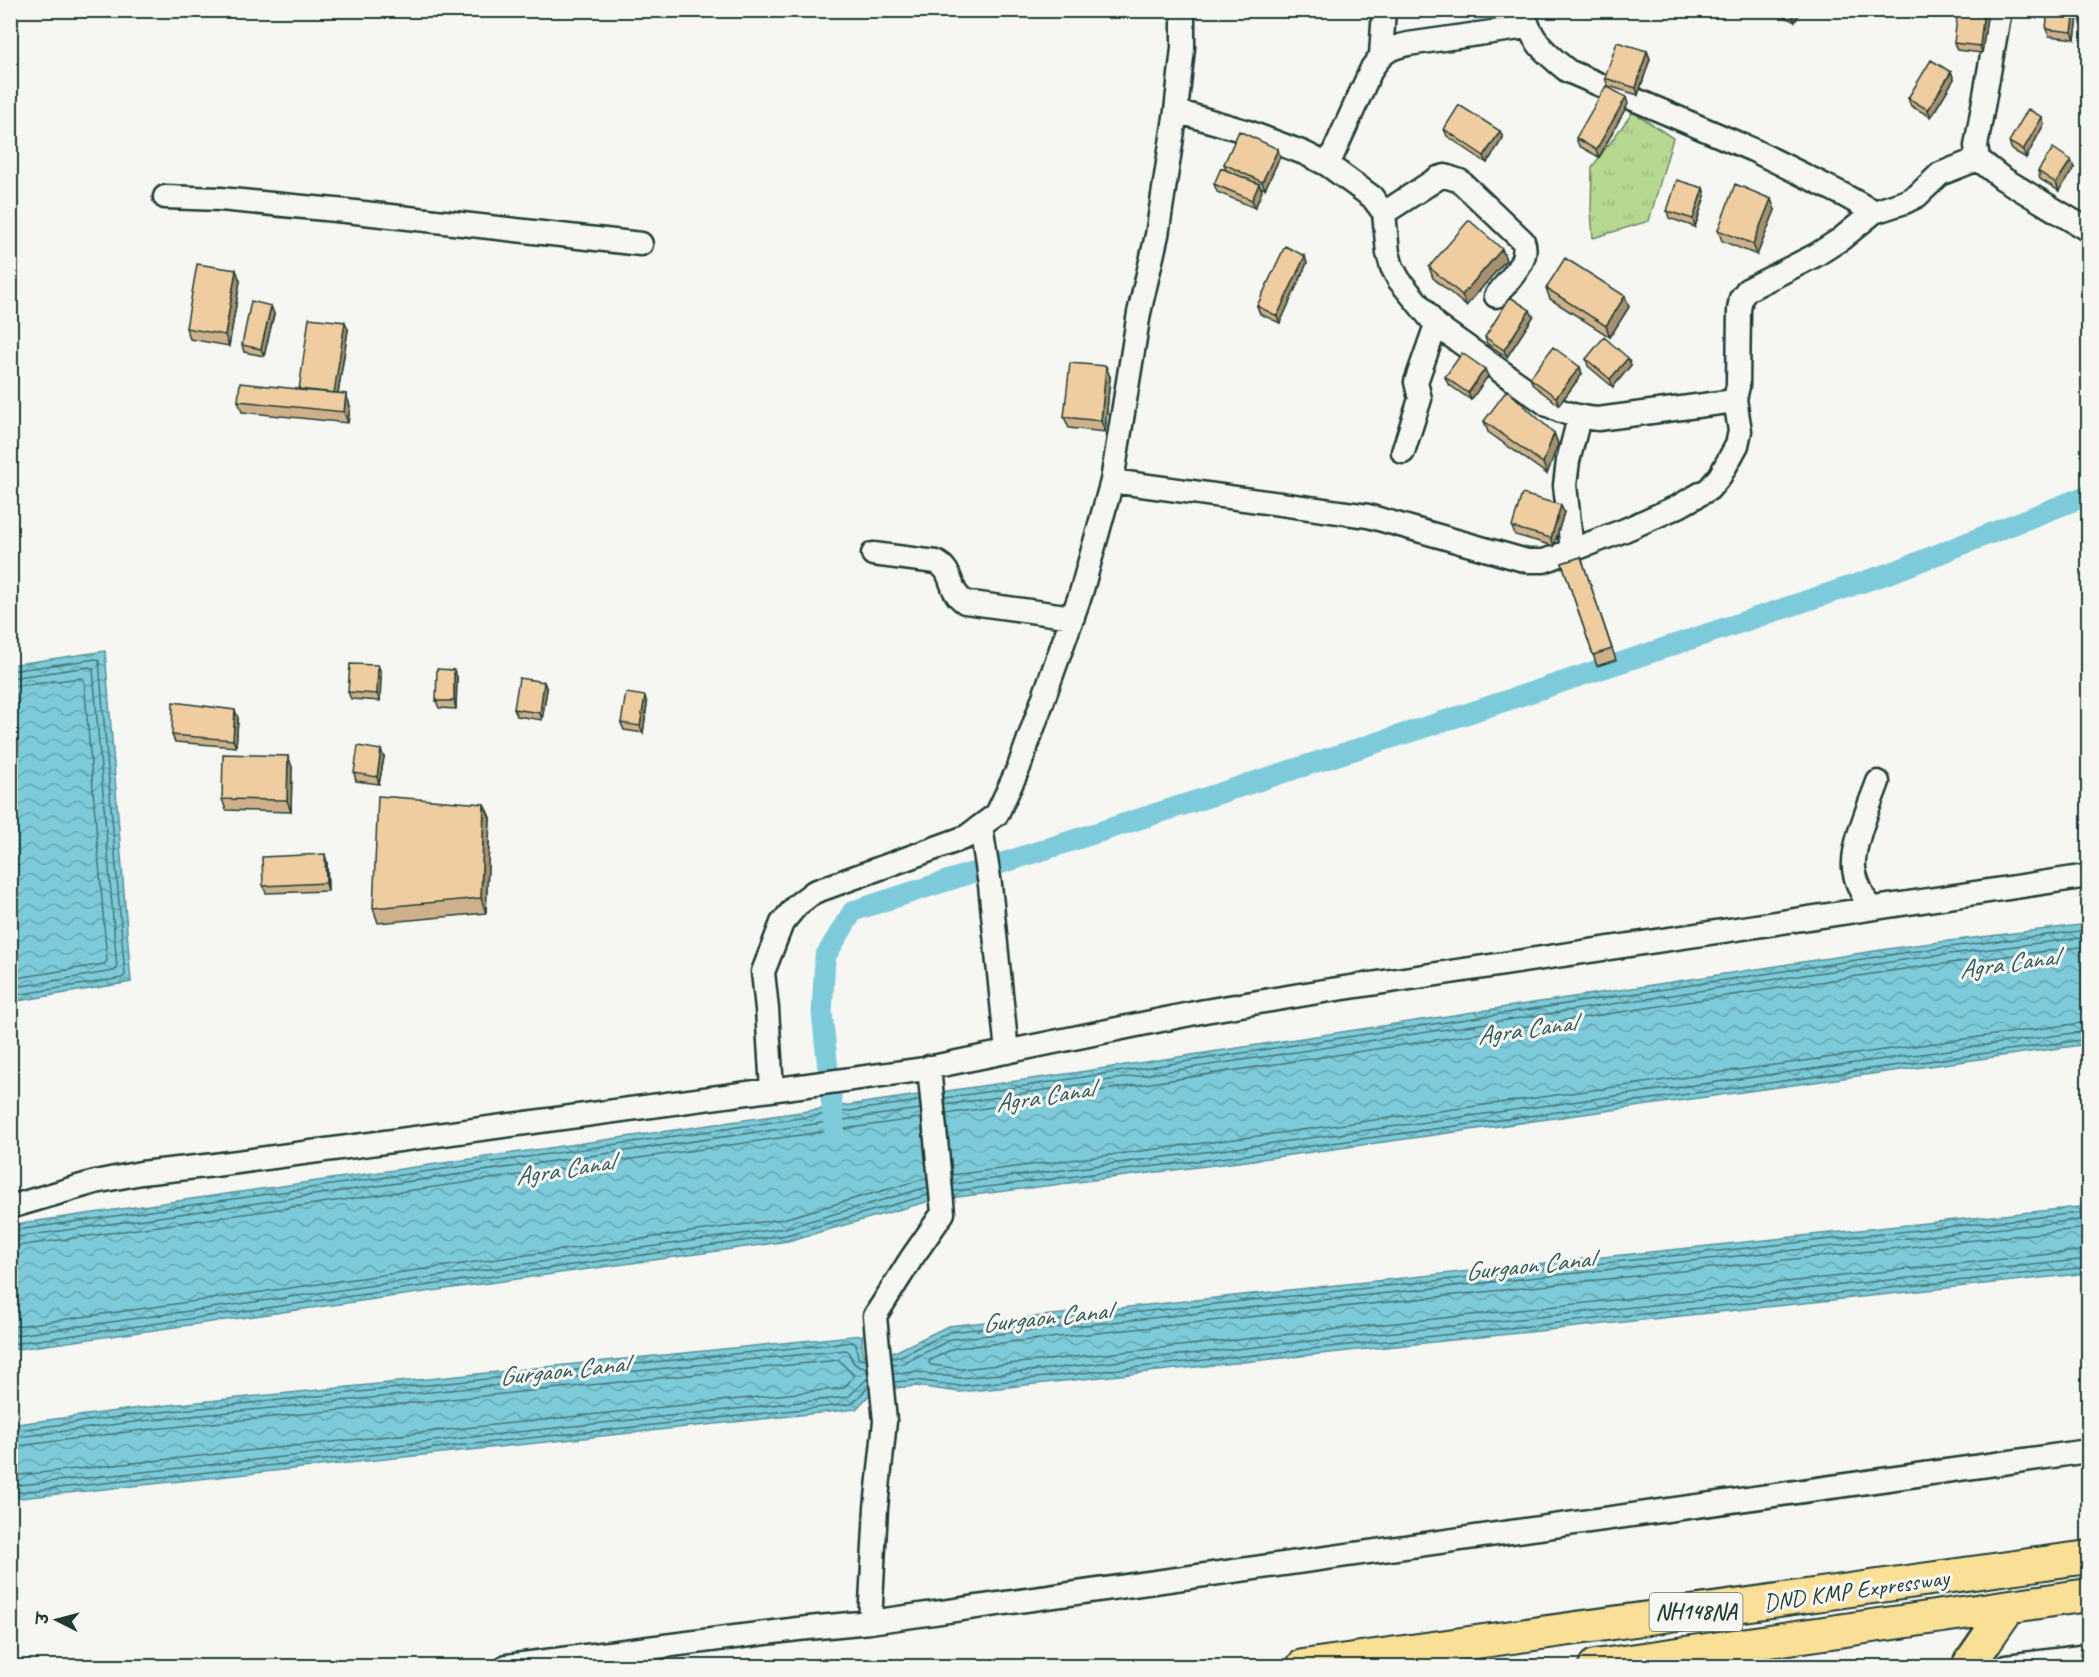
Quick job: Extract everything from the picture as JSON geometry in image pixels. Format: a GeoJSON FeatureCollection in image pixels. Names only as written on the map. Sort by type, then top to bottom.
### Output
{"type":"FeatureCollection","features":[{"type":"Feature","properties":{"kind":"highway","name":"DND KMP Expressway"},"geometry":{"type":"LineString","coordinates":[[1303,1666],[2088,1557]]}},
{"type":"Feature","properties":{"kind":"highway","name":"DND KMP Expressway"},"geometry":{"type":"LineString","coordinates":[[1595,1666],[2088,1595]]}},
{"type":"Feature","properties":{"kind":"highway"},"geometry":{"type":"LineString","coordinates":[[1968,1666],[2009,1606]]}},
{"type":"Feature","properties":{"kind":"street"},"geometry":{"type":"LineString","coordinates":[[772,1090],[762,972],[782,923],[797,905],[814,892],[966,837],[997,814],[1019,767],[1073,617],[1112,481],[1139,313],[1157,235],[1176,111],[1183,48],[1183,10]]}},
{"type":"Feature","properties":{"kind":"street"},"geometry":{"type":"LineString","coordinates":[[1381,55],[1384,10]]}},
{"type":"Feature","properties":{"kind":"street"},"geometry":{"type":"LineString","coordinates":[[2000,10],[1976,146],[1978,159],[2002,178],[2088,230]]}},
{"type":"Feature","properties":{"kind":"street"},"geometry":{"type":"LineString","coordinates":[[1328,165],[1371,68],[1381,55],[1393,48],[1408,44],[1525,19],[1546,54],[1568,71],[1753,150],[1874,212]]}},
{"type":"Feature","properties":{"kind":"street"},"geometry":{"type":"LineString","coordinates":[[1176,111],[1280,143],[1328,165],[1372,197],[1384,213],[1388,253],[1392,267],[1436,325],[1548,405],[1580,418],[1598,419],[1727,402],[1735,399]]}},
{"type":"Feature","properties":{"kind":"street"},"geometry":{"type":"LineString","coordinates":[[1112,481],[1368,516],[1527,561],[1544,561],[1572,551],[1625,531],[1679,506],[1709,489],[1720,477],[1737,445],[1740,431],[1735,399],[1738,386],[1739,310],[1741,298],[1747,290],[1816,255],[1841,239],[1874,212],[1917,196],[1940,174],[1978,159]]}},
{"type":"Feature","properties":{"kind":"street"},"geometry":{"type":"LineString","coordinates":[[1384,213],[1438,178],[1445,176],[1460,181],[1523,241],[1525,247],[1525,255],[1521,263],[1496,296]]}},
{"type":"Feature","properties":{"kind":"street"},"geometry":{"type":"LineString","coordinates":[[165,197],[220,199],[335,210],[642,244]]}},
{"type":"Feature","properties":{"kind":"street"},"geometry":{"type":"LineString","coordinates":[[1403,452],[1420,399],[1416,382],[1436,325]]}},
{"type":"Feature","properties":{"kind":"street"},"geometry":{"type":"LineString","coordinates":[[1572,551],[1565,484],[1568,461],[1580,418]]}},
{"type":"Feature","properties":{"kind":"street"},"geometry":{"type":"LineString","coordinates":[[873,554],[936,562],[946,568],[954,593],[965,602],[1073,617]]}},
{"type":"Feature","properties":{"kind":"street"},"geometry":{"type":"LineString","coordinates":[[1869,908],[1855,875],[1854,860],[1878,782]]}},
{"type":"Feature","properties":{"kind":"street"},"geometry":{"type":"LineString","coordinates":[[981,827],[990,885],[1007,1052]]}},
{"type":"Feature","properties":{"kind":"street"},"geometry":{"type":"LineString","coordinates":[[10,1207],[95,1182],[141,1173],[226,1164],[837,1082],[1007,1052],[1205,1011],[1314,993],[2088,876]]}},
{"type":"Feature","properties":{"kind":"street"},"geometry":{"type":"LineString","coordinates":[[870,1622],[876,1508],[885,1421],[875,1316],[911,1258],[943,1213],[929,1067]]}},
{"type":"Feature","properties":{"kind":"street"},"geometry":{"type":"LineString","coordinates":[[507,1666],[870,1622],[2088,1451]]}},
{"type":"Feature","properties":{"kind":"street"},"geometry":{"type":"LineString","coordinates":[[2007,1666],[2088,1656]]}},
{"type":"Feature","properties":{"kind":"green space"},"geometry":{"type":"Polygon","coordinates":[[[1633,112],[1673,138],[1649,221],[1593,238],[1592,167],[1633,112]]]}},
{"type":"Feature","properties":{"kind":"water"},"geometry":{"type":"Polygon","coordinates":[[[105,651],[131,982],[11,1002],[11,665],[105,651]]]}},
{"type":"Feature","properties":{"kind":"water","name":"Agra Canal"},"geometry":{"type":"Polygon","coordinates":[[[2088,924],[2088,1044],[1246,1161],[933,1200],[788,1241],[11,1350],[10,1225],[1073,1073],[1908,946],[2088,924]]]}},
{"type":"Feature","properties":{"kind":"water","name":"Gurgaon Canal"},"geometry":{"type":"Polygon","coordinates":[[[2088,1206],[2088,1273],[960,1392],[915,1386],[874,1390],[856,1409],[11,1499],[10,1425],[140,1408],[862,1335],[863,1355],[897,1351],[948,1326],[2088,1206]]]}},
{"type":"Feature","properties":{"kind":"building"},"geometry":{"type":"Polygon","coordinates":[[[1783,10],[1794,10],[1792,15],[1783,10]]]}},
{"type":"Feature","properties":{"kind":"building"},"geometry":{"type":"Polygon","coordinates":[[[1958,10],[1984,10],[1980,46],[1954,43],[1958,10]]]}},
{"type":"Feature","properties":{"kind":"building"},"geometry":{"type":"Polygon","coordinates":[[[2048,10],[2075,10],[2072,32],[2046,29],[2048,10]]]}},
{"type":"Feature","properties":{"kind":"building"},"geometry":{"type":"Polygon","coordinates":[[[1617,42],[1647,51],[1636,88],[1605,78],[1617,42]]]}},
{"type":"Feature","properties":{"kind":"building"},"geometry":{"type":"Polygon","coordinates":[[[1931,60],[1951,72],[1928,110],[1908,98],[1931,60]]]}},
{"type":"Feature","properties":{"kind":"building"},"geometry":{"type":"Polygon","coordinates":[[[1606,86],[1626,97],[1596,150],[1576,138],[1606,86]]]}},
{"type":"Feature","properties":{"kind":"building"},"geometry":{"type":"Polygon","coordinates":[[[1459,105],[1500,131],[1484,156],[1444,129],[1459,105]]]}},
{"type":"Feature","properties":{"kind":"building"},"geometry":{"type":"Polygon","coordinates":[[[2028,109],[2042,117],[2023,150],[2009,142],[2028,109]]]}},
{"type":"Feature","properties":{"kind":"building"},"geometry":{"type":"Polygon","coordinates":[[[1239,131],[1278,149],[1262,182],[1224,164],[1239,131]]]}},
{"type":"Feature","properties":{"kind":"building"},"geometry":{"type":"Polygon","coordinates":[[[2053,148],[2071,160],[2056,183],[2038,171],[2053,148]]]}},
{"type":"Feature","properties":{"kind":"building"},"geometry":{"type":"Polygon","coordinates":[[[1221,168],[1259,184],[1252,200],[1214,184],[1221,168]]]}},
{"type":"Feature","properties":{"kind":"building"},"geometry":{"type":"Polygon","coordinates":[[[1677,180],[1703,188],[1693,219],[1667,211],[1677,180]]]}},
{"type":"Feature","properties":{"kind":"building"},"geometry":{"type":"Polygon","coordinates":[[[1735,184],[1771,199],[1753,244],[1718,230],[1735,184]]]}},
{"type":"Feature","properties":{"kind":"building"},"geometry":{"type":"Polygon","coordinates":[[[1469,220],[1502,249],[1462,295],[1429,267],[1469,220]]]}},
{"type":"Feature","properties":{"kind":"building"},"geometry":{"type":"Polygon","coordinates":[[[1285,246],[1305,256],[1277,316],[1257,306],[1285,246]]]}},
{"type":"Feature","properties":{"kind":"building"},"geometry":{"type":"Polygon","coordinates":[[[1565,258],[1625,296],[1606,326],[1546,288],[1565,258]]]}},
{"type":"Feature","properties":{"kind":"building"},"geometry":{"type":"Polygon","coordinates":[[[197,264],[236,270],[225,335],[186,328],[197,264]]]}},
{"type":"Feature","properties":{"kind":"building"},"geometry":{"type":"Polygon","coordinates":[[[1510,297],[1530,310],[1504,350],[1485,337],[1510,297]]]}},
{"type":"Feature","properties":{"kind":"building"},"geometry":{"type":"Polygon","coordinates":[[[251,301],[271,306],[261,349],[242,345],[251,301]]]}},
{"type":"Feature","properties":{"kind":"building"},"geometry":{"type":"Polygon","coordinates":[[[309,318],[345,322],[334,393],[299,390],[309,318]]]}},
{"type":"Feature","properties":{"kind":"building"},"geometry":{"type":"Polygon","coordinates":[[[1604,337],[1628,358],[1610,379],[1586,359],[1604,337]]]}},
{"type":"Feature","properties":{"kind":"building"},"geometry":{"type":"Polygon","coordinates":[[[1553,347],[1580,367],[1556,397],[1530,378],[1553,347]]]}},
{"type":"Feature","properties":{"kind":"building"},"geometry":{"type":"Polygon","coordinates":[[[1462,353],[1485,369],[1468,393],[1445,377],[1462,353]]]}},
{"type":"Feature","properties":{"kind":"building"},"geometry":{"type":"Polygon","coordinates":[[[1070,363],[1106,366],[1101,421],[1064,417],[1070,363]]]}},
{"type":"Feature","properties":{"kind":"building"},"geometry":{"type":"Polygon","coordinates":[[[240,383],[346,394],[344,412],[238,401],[240,383]]]}},
{"type":"Feature","properties":{"kind":"building"},"geometry":{"type":"Polygon","coordinates":[[[1507,390],[1554,433],[1543,463],[1484,421],[1507,390]]]}},
{"type":"Feature","properties":{"kind":"building"},"geometry":{"type":"Polygon","coordinates":[[[1522,494],[1561,505],[1551,538],[1512,527],[1522,494]]]}},
{"type":"Feature","properties":{"kind":"building"},"geometry":{"type":"Polygon","coordinates":[[[1581,557],[1612,649],[1593,655],[1562,563],[1581,557]]]}},
{"type":"Feature","properties":{"kind":"building"},"geometry":{"type":"Polygon","coordinates":[[[350,664],[378,665],[377,694],[348,692],[350,664]]]}},
{"type":"Feature","properties":{"kind":"building"},"geometry":{"type":"Polygon","coordinates":[[[437,669],[454,670],[454,701],[436,701],[437,669]]]}},
{"type":"Feature","properties":{"kind":"building"},"geometry":{"type":"Polygon","coordinates":[[[519,678],[544,682],[540,713],[514,709],[519,678]]]}},
{"type":"Feature","properties":{"kind":"building"},"geometry":{"type":"Polygon","coordinates":[[[626,693],[645,696],[640,726],[621,723],[626,693]]]}},
{"type":"Feature","properties":{"kind":"building"},"geometry":{"type":"Polygon","coordinates":[[[173,702],[235,710],[233,740],[172,735],[173,702]]]}},
{"type":"Feature","properties":{"kind":"building"},"geometry":{"type":"Polygon","coordinates":[[[358,746],[381,750],[377,777],[354,773],[358,746]]]}},
{"type":"Feature","properties":{"kind":"building"},"geometry":{"type":"Polygon","coordinates":[[[223,754],[288,756],[287,800],[222,799],[223,754]]]}},
{"type":"Feature","properties":{"kind":"building"},"geometry":{"type":"Polygon","coordinates":[[[378,796],[484,804],[481,898],[373,908],[378,796]]]}},
{"type":"Feature","properties":{"kind":"building"},"geometry":{"type":"Polygon","coordinates":[[[325,854],[326,883],[263,886],[262,857],[325,854]]]}},
{"type":"Feature","properties":{"kind":"waterway"},"geometry":{"type":"LineString","coordinates":[[835,1134],[822,1013],[825,957],[853,911],[1466,714],[1893,572],[2088,495]]}}]}
